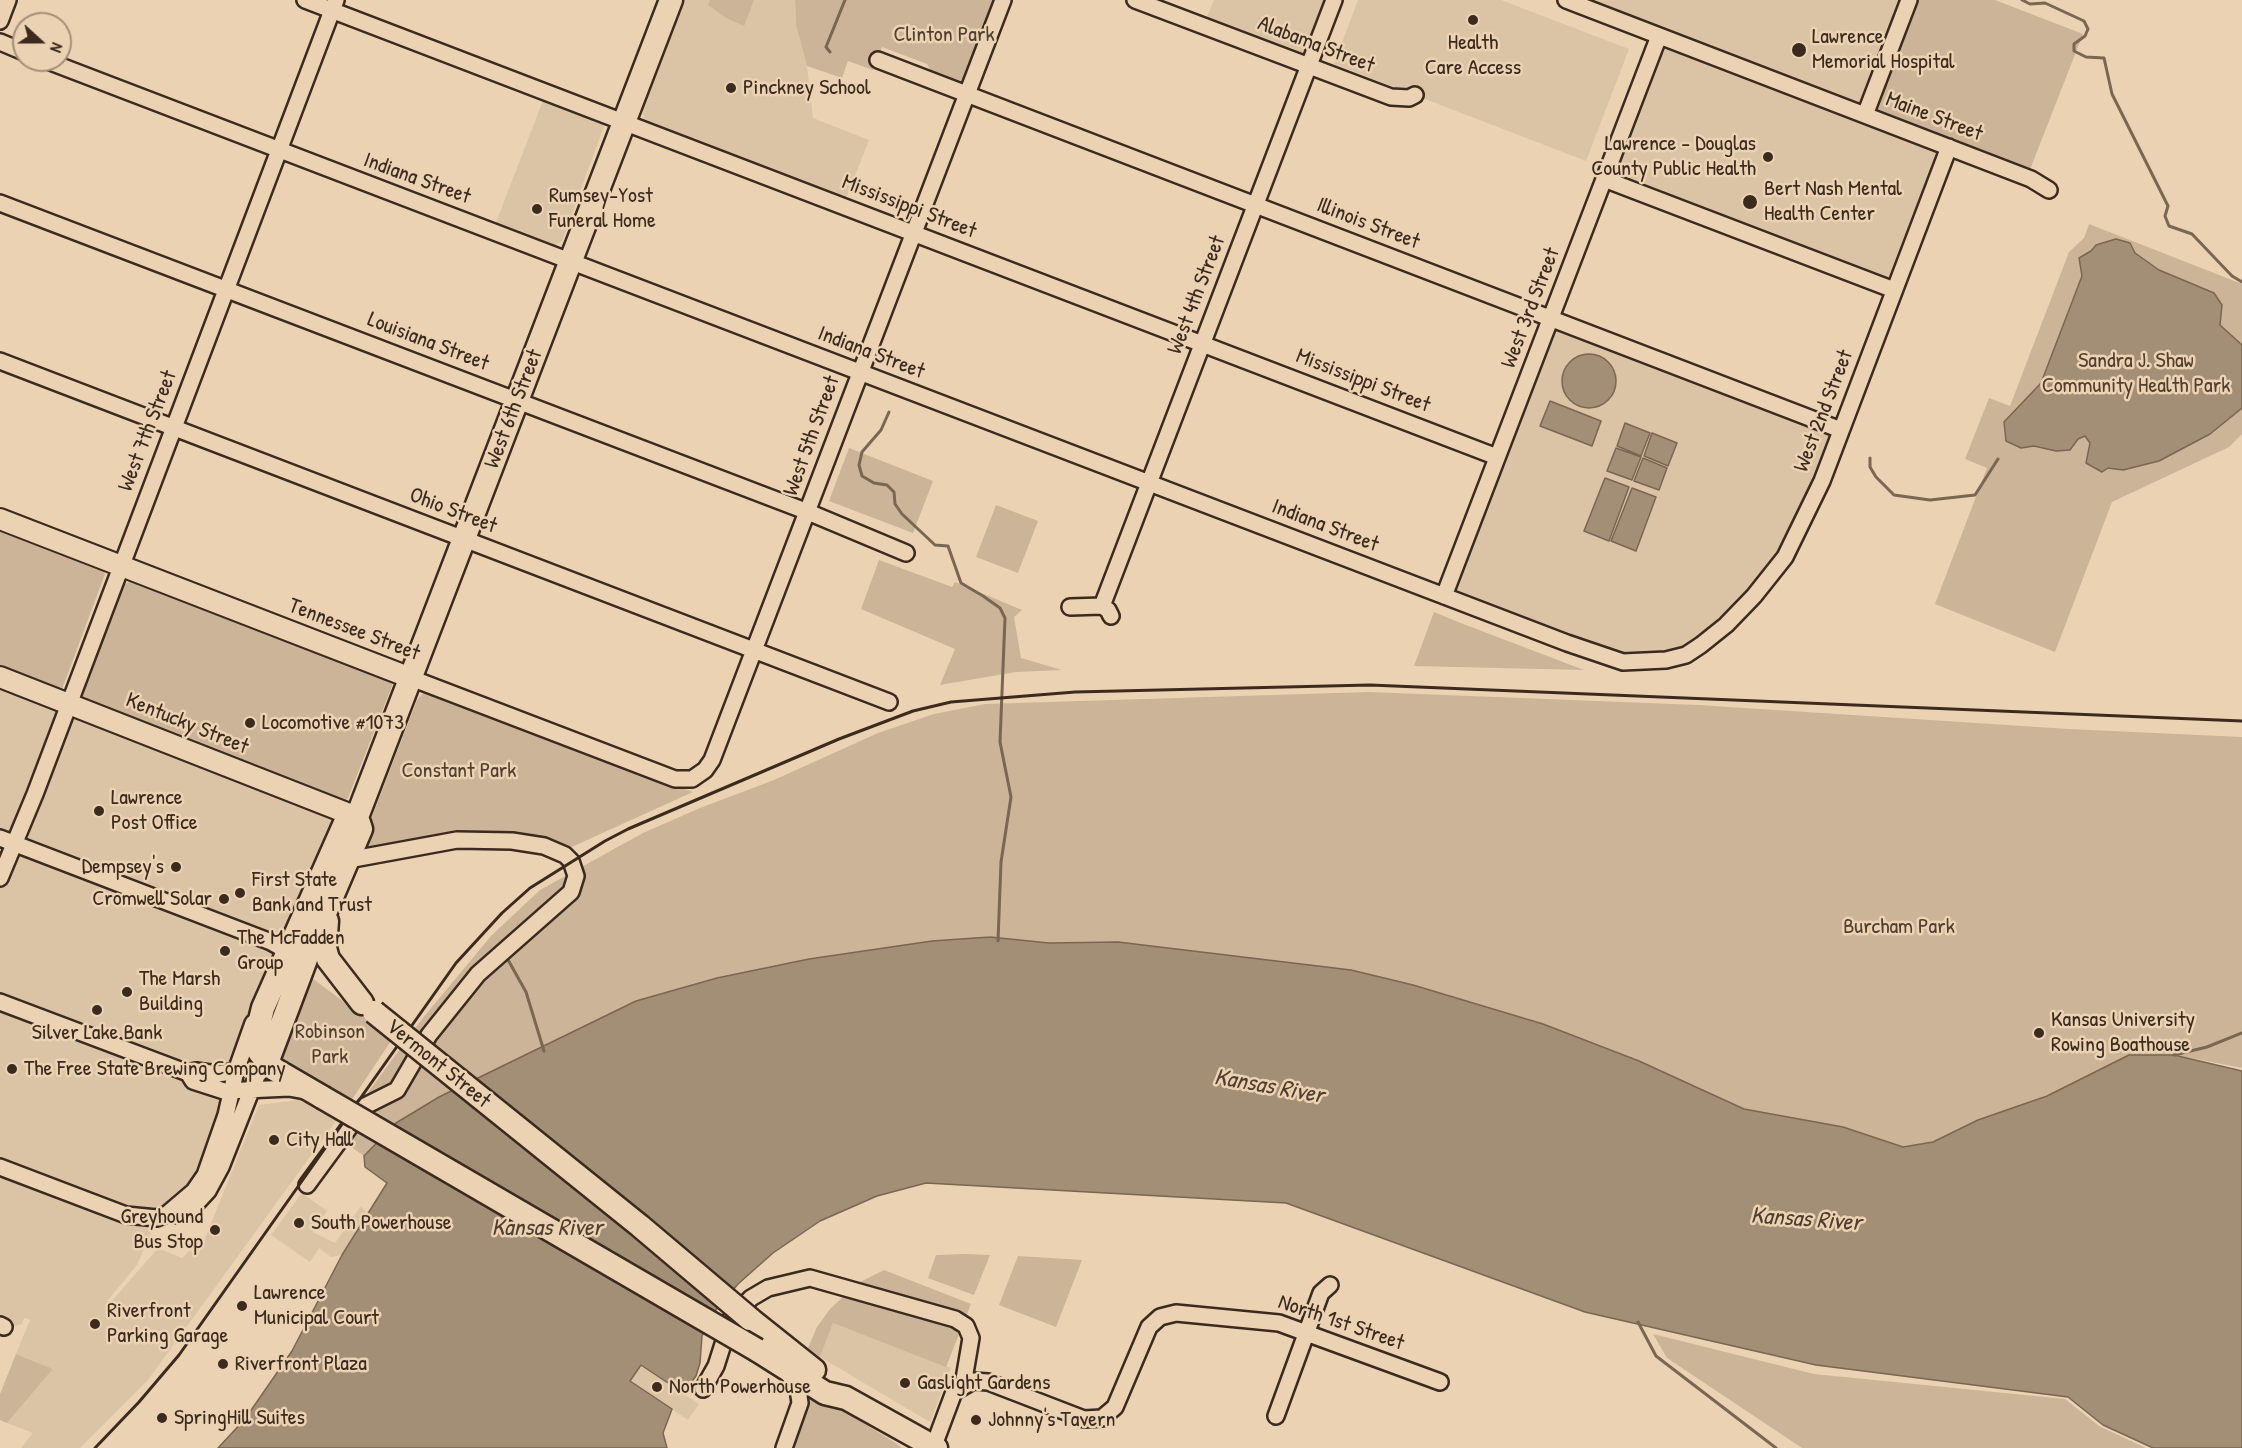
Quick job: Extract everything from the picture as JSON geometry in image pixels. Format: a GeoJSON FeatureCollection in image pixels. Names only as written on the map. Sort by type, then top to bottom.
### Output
{"type":"FeatureCollection","features":[{"type":"Feature","properties":{"kind":"highway","name":"West 6th Street"},"geometry":{"type":"LineString","coordinates":[[267,1063],[259,1052],[257,1039],[263,1008],[330,902],[361,829],[357,817],[671,0]]}},
{"type":"Feature","properties":{"kind":"highway","name":"West 6th Street"},"geometry":{"type":"LineString","coordinates":[[267,1063],[296,956],[345,823],[357,817]]}},
{"type":"Feature","properties":{"kind":"highway"},"geometry":{"type":"LineString","coordinates":[[330,902],[326,933],[327,955],[368,1008]]}},
{"type":"Feature","properties":{"kind":"highway","name":"Vermont Street"},"geometry":{"type":"LineString","coordinates":[[296,956],[368,1008],[640,1226],[762,1342]]}},
{"type":"Feature","properties":{"kind":"highway"},"geometry":{"type":"LineString","coordinates":[[267,1063],[317,1095],[803,1363],[832,1381],[846,1398]]}},
{"type":"Feature","properties":{"kind":"highway"},"geometry":{"type":"LineString","coordinates":[[762,1342],[780,1364],[825,1393],[846,1398],[934,1448]]}},
{"type":"Feature","properties":{"kind":"main road","name":"Tennessee Street"},"geometry":{"type":"LineString","coordinates":[[0,519],[411,678]]}},
{"type":"Feature","properties":{"kind":"main road","name":"Kentucky Street"},"geometry":{"type":"LineString","coordinates":[[0,677],[357,817]]}},
{"type":"Feature","properties":{"kind":"street"},"geometry":{"type":"LineString","coordinates":[[0,21],[8,0]]}},
{"type":"Feature","properties":{"kind":"street","name":"Mississippi Street"},"geometry":{"type":"LineString","coordinates":[[305,0],[334,5],[624,122],[1497,457]]}},
{"type":"Feature","properties":{"kind":"street","name":"West 5th Street"},"geometry":{"type":"LineString","coordinates":[[692,778],[705,770],[712,760],[1003,0]]}},
{"type":"Feature","properties":{"kind":"street","name":"Alabama Street"},"geometry":{"type":"LineString","coordinates":[[1136,0],[1391,97],[1409,98],[1415,95]]}},
{"type":"Feature","properties":{"kind":"street","name":"West 4th Street"},"geometry":{"type":"LineString","coordinates":[[1070,607],[1107,611],[1150,482],[1334,0]]}},
{"type":"Feature","properties":{"kind":"street","name":"Maine Street"},"geometry":{"type":"LineString","coordinates":[[1566,0],[2031,178],[2049,190]]}},
{"type":"Feature","properties":{"kind":"street"},"geometry":{"type":"LineString","coordinates":[[1865,115],[1909,0]]}},
{"type":"Feature","properties":{"kind":"street","name":"West 7th Street"},"geometry":{"type":"LineString","coordinates":[[0,878],[7,841],[68,703],[334,5]]}},
{"type":"Feature","properties":{"kind":"street","name":"West 3rd Street"},"geometry":{"type":"LineString","coordinates":[[1444,596],[1659,36]]}},
{"type":"Feature","properties":{"kind":"street","name":"Illinois Street"},"geometry":{"type":"LineString","coordinates":[[878,60],[1841,430]]}},
{"type":"Feature","properties":{"kind":"street","name":"Indiana Street"},"geometry":{"type":"LineString","coordinates":[[72,71],[1609,659],[1646,662],[1686,655]]}},
{"type":"Feature","properties":{"kind":"street","name":"West 2nd Street"},"geometry":{"type":"LineString","coordinates":[[1686,655],[1726,625],[1765,584],[1785,557],[1808,515],[1949,147]]}},
{"type":"Feature","properties":{"kind":"street"},"geometry":{"type":"LineString","coordinates":[[1604,179],[1894,290]]}},
{"type":"Feature","properties":{"kind":"street","name":"Louisiana Street"},"geometry":{"type":"LineString","coordinates":[[0,203],[808,512],[906,553]]}},
{"type":"Feature","properties":{"kind":"street","name":"Ohio Street"},"geometry":{"type":"LineString","coordinates":[[0,361],[889,702]]}},
{"type":"Feature","properties":{"kind":"street","name":"Tennessee Street"},"geometry":{"type":"LineString","coordinates":[[411,678],[675,779],[692,778]]}},
{"type":"Feature","properties":{"kind":"street"},"geometry":{"type":"LineString","coordinates":[[307,1185],[365,1106],[397,1090],[429,1035],[478,974],[571,892],[576,876],[570,861],[556,850],[528,843],[492,840],[456,840],[348,860]]}},
{"type":"Feature","properties":{"kind":"street","name":"Vermont Street"},"geometry":{"type":"LineString","coordinates":[[7,841],[271,942],[296,956]]}},
{"type":"Feature","properties":{"kind":"street"},"geometry":{"type":"LineString","coordinates":[[0,1002],[188,1073],[196,1071],[218,1074],[236,1071]]}},
{"type":"Feature","properties":{"kind":"street","name":"West 6th Street"},"geometry":{"type":"LineString","coordinates":[[0,1167],[126,1215],[157,1218],[167,1214],[194,1191],[205,1175],[226,1115],[236,1071],[252,1025],[263,1008]]}},
{"type":"Feature","properties":{"kind":"street","name":"West 6th Street"},"geometry":{"type":"LineString","coordinates":[[167,1214],[184,1213],[208,1191],[221,1167],[257,1076],[267,1063]]}},
{"type":"Feature","properties":{"kind":"street"},"geometry":{"type":"LineString","coordinates":[[188,1073],[193,1081],[232,1091],[289,1088],[317,1095]]}},
{"type":"Feature","properties":{"kind":"street"},"geometry":{"type":"LineString","coordinates":[[703,1389],[716,1366],[731,1318],[751,1298],[768,1288],[810,1278],[955,1319],[966,1326],[971,1338],[963,1385],[954,1392],[934,1448]]}},
{"type":"Feature","properties":{"kind":"street"},"geometry":{"type":"LineString","coordinates":[[1276,1416],[1321,1293],[1329,1285]]}},
{"type":"Feature","properties":{"kind":"street","name":"North 1st Street"},"geometry":{"type":"LineString","coordinates":[[963,1385],[978,1381],[988,1382],[1084,1419],[1102,1418],[1115,1407],[1145,1333],[1155,1320],[1176,1313],[1269,1321],[1306,1332],[1440,1382]]}},
{"type":"Feature","properties":{"kind":"street"},"geometry":{"type":"LineString","coordinates":[[780,1364],[796,1383],[800,1398],[796,1418],[784,1448]]}},
{"type":"Feature","properties":{"kind":"shaded area","name":"Pinckney School"},"geometry":{"type":"Polygon","coordinates":[[[685,0],[795,0],[796,25],[807,66],[813,118],[869,140],[846,199],[644,120],[643,110],[685,0]]]}},
{"type":"Feature","properties":{"kind":"shaded area"},"geometry":{"type":"Polygon","coordinates":[[[1214,0],[1328,0],[1305,54],[1301,55],[1206,19],[1214,0]]]}},
{"type":"Feature","properties":{"kind":"shaded area"},"geometry":{"type":"Polygon","coordinates":[[[1358,0],[1501,0],[1629,49],[1586,161],[1334,64],[1358,0]]]}},
{"type":"Feature","properties":{"kind":"shaded area","name":"Lawrence Memorial Hospital"},"geometry":{"type":"Polygon","coordinates":[[[1585,0],[1902,0],[1863,102],[1858,104],[1585,0]]]}},
{"type":"Feature","properties":{"kind":"shaded area"},"geometry":{"type":"Polygon","coordinates":[[[1669,47],[1935,150],[1938,158],[1893,274],[1884,279],[1618,177],[1615,170],[1659,52],[1669,47]]]}},
{"type":"Feature","properties":{"kind":"shaded area"},"geometry":{"type":"Polygon","coordinates":[[[544,98],[602,122],[604,126],[562,241],[554,246],[495,225],[544,98]]]}},
{"type":"Feature","properties":{"kind":"shaded area"},"geometry":{"type":"Polygon","coordinates":[[[1555,328],[1830,434],[1830,440],[1794,532],[1768,572],[1726,616],[1695,641],[1680,649],[1657,654],[1606,652],[1459,594],[1456,587],[1555,328]]]}},
{"type":"Feature","properties":{"kind":"shaded area"},"geometry":{"type":"Polygon","coordinates":[[[0,677],[357,817],[294,935],[205,1175],[157,1218],[137,1265],[107,1301],[111,1302],[158,1248],[182,1258],[190,1250],[199,1253],[259,1105],[298,1100],[338,1118],[148,1380],[80,1448],[21,1448],[33,1433],[7,1423],[53,1369],[16,1354],[30,1320],[24,1318],[22,1324],[12,1327],[0,1325],[0,677]]]}},
{"type":"Feature","properties":{"kind":"shaded area","name":"South Powerhouse"},"geometry":{"type":"Polygon","coordinates":[[[302,1193],[327,1211],[313,1232],[335,1243],[361,1206],[368,1215],[342,1255],[331,1257],[319,1248],[310,1262],[271,1235],[302,1193]]]}},
{"type":"Feature","properties":{"kind":"shaded area"},"geometry":{"type":"Polygon","coordinates":[[[833,1323],[951,1368],[930,1422],[820,1357],[833,1323]]]}},
{"type":"Feature","properties":{"kind":"shaded area","name":"North Powerhouse"},"geometry":{"type":"Polygon","coordinates":[[[641,1365],[699,1404],[688,1420],[630,1381],[641,1365]]]}},
{"type":"Feature","properties":{"kind":"green space"},"geometry":{"type":"Polygon","coordinates":[[[710,0],[754,0],[744,26],[726,18],[708,5],[710,0]]]}},
{"type":"Feature","properties":{"kind":"green space","name":"Clinton Park"},"geometry":{"type":"Polygon","coordinates":[[[795,0],[995,0],[965,79],[961,83],[932,73],[927,64],[882,47],[873,70],[848,61],[842,78],[807,66],[796,25],[795,0]]]}},
{"type":"Feature","properties":{"kind":"green space"},"geometry":{"type":"Polygon","coordinates":[[[1915,0],[1995,0],[2083,34],[2029,172],[1876,110],[1915,0]]]}},
{"type":"Feature","properties":{"kind":"green space","name":"Sandra J. Shaw Community Health Park"},"geometry":{"type":"Polygon","coordinates":[[[2089,224],[2242,284],[2242,434],[2229,447],[2112,502],[2055,652],[1935,604],[1987,468],[1965,459],[1989,398],[2010,406],[2069,252],[2084,238],[2089,224]]]}},
{"type":"Feature","properties":{"kind":"green space"},"geometry":{"type":"Polygon","coordinates":[[[849,448],[933,481],[913,533],[829,501],[849,448]]]}},
{"type":"Feature","properties":{"kind":"green space"},"geometry":{"type":"Polygon","coordinates":[[[996,505],[1038,521],[1018,573],[976,557],[996,505]]]}},
{"type":"Feature","properties":{"kind":"green space"},"geometry":{"type":"Polygon","coordinates":[[[0,527],[101,567],[105,574],[61,692],[0,671],[0,527]]]}},
{"type":"Feature","properties":{"kind":"green space"},"geometry":{"type":"Polygon","coordinates":[[[879,560],[952,587],[955,582],[1022,610],[1014,617],[1021,658],[1062,670],[1016,672],[940,685],[955,649],[861,609],[879,560]]]}},
{"type":"Feature","properties":{"kind":"green space"},"geometry":{"type":"Polygon","coordinates":[[[134,579],[391,679],[392,686],[348,798],[344,802],[83,700],[82,691],[122,586],[134,579]]]}},
{"type":"Feature","properties":{"kind":"green space"},"geometry":{"type":"Polygon","coordinates":[[[1434,612],[1458,622],[1584,670],[1414,666],[1434,612]]]}},
{"type":"Feature","properties":{"kind":"green space","name":"Constant Park"},"geometry":{"type":"Polygon","coordinates":[[[424,692],[693,792],[565,850],[482,832],[358,853],[417,700],[424,692]]]}},
{"type":"Feature","properties":{"kind":"green space","name":"Burcham Park"},"geometry":{"type":"Polygon","coordinates":[[[1369,692],[1698,705],[2069,729],[2242,737],[2242,1068],[2176,1055],[2158,1055],[1978,1120],[1933,1142],[1904,1147],[1843,1127],[1744,1109],[1639,1061],[1543,1024],[1413,985],[1351,970],[1118,942],[1049,943],[990,937],[932,941],[809,959],[636,1001],[439,1097],[396,1123],[364,1156],[336,1136],[422,1019],[491,936],[540,890],[643,833],[700,808],[774,780],[878,733],[934,714],[985,704],[1369,692]]]}},
{"type":"Feature","properties":{"kind":"green space","name":"Robinson Park"},"geometry":{"type":"Polygon","coordinates":[[[309,976],[393,1038],[349,1104],[276,1058],[309,976]]]}},
{"type":"Feature","properties":{"kind":"green space"},"geometry":{"type":"Polygon","coordinates":[[[936,1255],[990,1255],[974,1295],[928,1278],[936,1255]]]}},
{"type":"Feature","properties":{"kind":"green space"},"geometry":{"type":"Polygon","coordinates":[[[1018,1256],[1082,1260],[1056,1327],[999,1305],[1018,1256]]]}},
{"type":"Feature","properties":{"kind":"green space"},"geometry":{"type":"Polygon","coordinates":[[[884,1270],[971,1304],[946,1367],[833,1323],[820,1357],[808,1348],[817,1327],[830,1309],[858,1283],[884,1270]]]}},
{"type":"Feature","properties":{"kind":"green space"},"geometry":{"type":"Polygon","coordinates":[[[1653,1334],[1814,1374],[2065,1399],[2099,1426],[2146,1448],[1802,1448],[1667,1358],[1653,1334]]]}},
{"type":"Feature","properties":{"kind":"green space"},"geometry":{"type":"Polygon","coordinates":[[[16,1354],[53,1369],[7,1423],[0,1420],[0,1394],[16,1354]]]}},
{"type":"Feature","properties":{"kind":"green space"},"geometry":{"type":"Polygon","coordinates":[[[806,1388],[902,1448],[793,1448],[800,1430],[806,1388]]]}},
{"type":"Feature","properties":{"kind":"water"},"geometry":{"type":"Polygon","coordinates":[[[2116,239],[2130,243],[2135,253],[2159,270],[2214,293],[2222,305],[2220,325],[2242,345],[2242,408],[2210,434],[2159,461],[2123,470],[2108,468],[2102,472],[2086,463],[2090,443],[2085,436],[2078,439],[2070,450],[2056,451],[2034,446],[2021,448],[2006,441],[2004,422],[2041,383],[2082,276],[2079,258],[2096,245],[2116,239]]]}},
{"type":"Feature","properties":{"kind":"water"},"geometry":{"type":"Polygon","coordinates":[[[1584,354],[1594,354],[1604,358],[1612,366],[1616,381],[1612,396],[1604,404],[1594,408],[1584,408],[1574,404],[1566,396],[1562,386],[1562,376],[1566,366],[1574,358],[1584,354]]]}},
{"type":"Feature","properties":{"kind":"water"},"geometry":{"type":"Polygon","coordinates":[[[1550,401],[1601,421],[1592,446],[1540,426],[1550,401]]]}},
{"type":"Feature","properties":{"kind":"water"},"geometry":{"type":"Polygon","coordinates":[[[1625,423],[1650,433],[1641,456],[1617,446],[1625,423]]]}},
{"type":"Feature","properties":{"kind":"water"},"geometry":{"type":"Polygon","coordinates":[[[1652,433],[1677,443],[1668,466],[1644,456],[1652,433]]]}},
{"type":"Feature","properties":{"kind":"water"},"geometry":{"type":"Polygon","coordinates":[[[1616,448],[1641,457],[1632,480],[1607,471],[1616,448]]]}},
{"type":"Feature","properties":{"kind":"water"},"geometry":{"type":"Polygon","coordinates":[[[1643,458],[1667,468],[1659,490],[1634,481],[1643,458]]]}},
{"type":"Feature","properties":{"kind":"water"},"geometry":{"type":"Polygon","coordinates":[[[1605,478],[1629,487],[1609,541],[1584,531],[1605,478]]]}},
{"type":"Feature","properties":{"kind":"water"},"geometry":{"type":"Polygon","coordinates":[[[1632,488],[1656,497],[1636,551],[1611,541],[1632,488]]]}},
{"type":"Feature","properties":{"kind":"water","name":"Kansas River"},"geometry":{"type":"Polygon","coordinates":[[[990,937],[1049,943],[1118,942],[1351,970],[1413,985],[1543,1024],[1639,1061],[1744,1109],[1843,1127],[1903,1147],[1933,1142],[1978,1120],[2047,1096],[2129,1055],[2174,1055],[2242,1071],[2242,1448],[2153,1448],[2103,1425],[2068,1397],[1816,1365],[1585,1312],[1286,1203],[926,1183],[877,1196],[820,1221],[773,1253],[738,1284],[716,1310],[702,1336],[700,1363],[696,1376],[683,1393],[641,1365],[630,1381],[672,1409],[663,1433],[667,1448],[218,1448],[245,1419],[292,1351],[342,1255],[387,1183],[365,1167],[364,1156],[396,1123],[439,1097],[636,1001],[717,978],[809,959],[932,941],[990,937]]]}},
{"type":"Feature","properties":{"kind":"waterway"},"geometry":{"type":"LineString","coordinates":[[830,52],[826,47],[845,0]]}},
{"type":"Feature","properties":{"kind":"waterway"},"geometry":{"type":"LineString","coordinates":[[2022,0],[2030,4],[2045,3],[2084,21],[2088,29],[2085,36],[2074,44],[2074,51],[2086,57],[2104,58],[2112,94],[2168,206],[2165,216],[2169,226],[2192,234],[2232,276],[2242,282]]}},
{"type":"Feature","properties":{"kind":"waterway"},"geometry":{"type":"LineString","coordinates":[[889,412],[881,430],[862,452],[859,465],[862,476],[874,483],[887,485],[894,492],[895,504],[902,514],[935,545],[948,546],[961,583],[1000,608],[1005,618],[1000,742],[1011,797],[1001,862],[998,941]]}},
{"type":"Feature","properties":{"kind":"waterway"},"geometry":{"type":"LineString","coordinates":[[1870,458],[1870,467],[1876,477],[1894,495],[1930,500],[1975,495],[1998,459]]}},
{"type":"Feature","properties":{"kind":"waterway"},"geometry":{"type":"LineString","coordinates":[[507,958],[526,992],[544,1051]]}},
{"type":"Feature","properties":{"kind":"waterway"},"geometry":{"type":"LineString","coordinates":[[2174,1055],[2207,1047],[2242,1033]]}},
{"type":"Feature","properties":{"kind":"waterway"},"geometry":{"type":"LineString","coordinates":[[1638,1322],[1656,1356],[1776,1448]]}},
{"type":"Feature","properties":{"kind":"railway"},"geometry":{"type":"LineString","coordinates":[[95,1448],[139,1402],[179,1355],[456,963],[502,913],[530,888],[628,829],[839,739],[913,711],[951,702],[1075,692],[1370,685],[2242,721]]}},
{"type":"Feature","properties":{"kind":"place","name":"Health Care Access"},"geometry":{"type":"Point","coordinates":[1473,20]}},
{"type":"Feature","properties":{"kind":"place","name":"Lawrence Memorial Hospital"},"geometry":{"type":"Point","coordinates":[1799,50]}},
{"type":"Feature","properties":{"kind":"place","name":"Pinckney School"},"geometry":{"type":"Point","coordinates":[731,88]}},
{"type":"Feature","properties":{"kind":"place","name":"Lawrence - Douglas County Public Health"},"geometry":{"type":"Point","coordinates":[1768,157]}},
{"type":"Feature","properties":{"kind":"place","name":"Bert Nash Mental Health Center"},"geometry":{"type":"Point","coordinates":[1750,202]}},
{"type":"Feature","properties":{"kind":"place","name":"Rumsey-Yost Funeral Home"},"geometry":{"type":"Point","coordinates":[537,209]}},
{"type":"Feature","properties":{"kind":"place","name":"Locomotive #1073"},"geometry":{"type":"Point","coordinates":[250,723]}},
{"type":"Feature","properties":{"kind":"place","name":"Lawrence Post Office"},"geometry":{"type":"Point","coordinates":[99,811]}},
{"type":"Feature","properties":{"kind":"place","name":"Dempsey's"},"geometry":{"type":"Point","coordinates":[176,867]}},
{"type":"Feature","properties":{"kind":"place","name":"First State Bank and Trust"},"geometry":{"type":"Point","coordinates":[240,893]}},
{"type":"Feature","properties":{"kind":"place","name":"Cromwell Solar"},"geometry":{"type":"Point","coordinates":[224,899]}},
{"type":"Feature","properties":{"kind":"place","name":"The McFadden Group"},"geometry":{"type":"Point","coordinates":[225,951]}},
{"type":"Feature","properties":{"kind":"place","name":"The Marsh Building"},"geometry":{"type":"Point","coordinates":[127,992]}},
{"type":"Feature","properties":{"kind":"place","name":"Silver Lake Bank"},"geometry":{"type":"Point","coordinates":[97,1010]}},
{"type":"Feature","properties":{"kind":"place","name":"Kansas University Rowing Boathouse"},"geometry":{"type":"Point","coordinates":[2039,1033]}},
{"type":"Feature","properties":{"kind":"place","name":"The Free State Brewing Company"},"geometry":{"type":"Point","coordinates":[12,1069]}},
{"type":"Feature","properties":{"kind":"place","name":"City Hall"},"geometry":{"type":"Point","coordinates":[274,1140]}},
{"type":"Feature","properties":{"kind":"place","name":"South Powerhouse"},"geometry":{"type":"Point","coordinates":[299,1223]}},
{"type":"Feature","properties":{"kind":"place","name":"Greyhound Bus Stop"},"geometry":{"type":"Point","coordinates":[215,1230]}},
{"type":"Feature","properties":{"kind":"place","name":"Lawrence Municipal Court"},"geometry":{"type":"Point","coordinates":[242,1306]}},
{"type":"Feature","properties":{"kind":"place","name":"Riverfront Parking Garage"},"geometry":{"type":"Point","coordinates":[95,1324]}},
{"type":"Feature","properties":{"kind":"place","name":"Riverfront Plaza"},"geometry":{"type":"Point","coordinates":[223,1364]}},
{"type":"Feature","properties":{"kind":"place","name":"Gaslight Gardens"},"geometry":{"type":"Point","coordinates":[905,1383]}},
{"type":"Feature","properties":{"kind":"place","name":"North Powerhouse"},"geometry":{"type":"Point","coordinates":[657,1387]}},
{"type":"Feature","properties":{"kind":"place","name":"SpringHill Suites"},"geometry":{"type":"Point","coordinates":[162,1418]}},
{"type":"Feature","properties":{"kind":"place","name":"Johnny's Tavern"},"geometry":{"type":"Point","coordinates":[976,1420]}}]}
